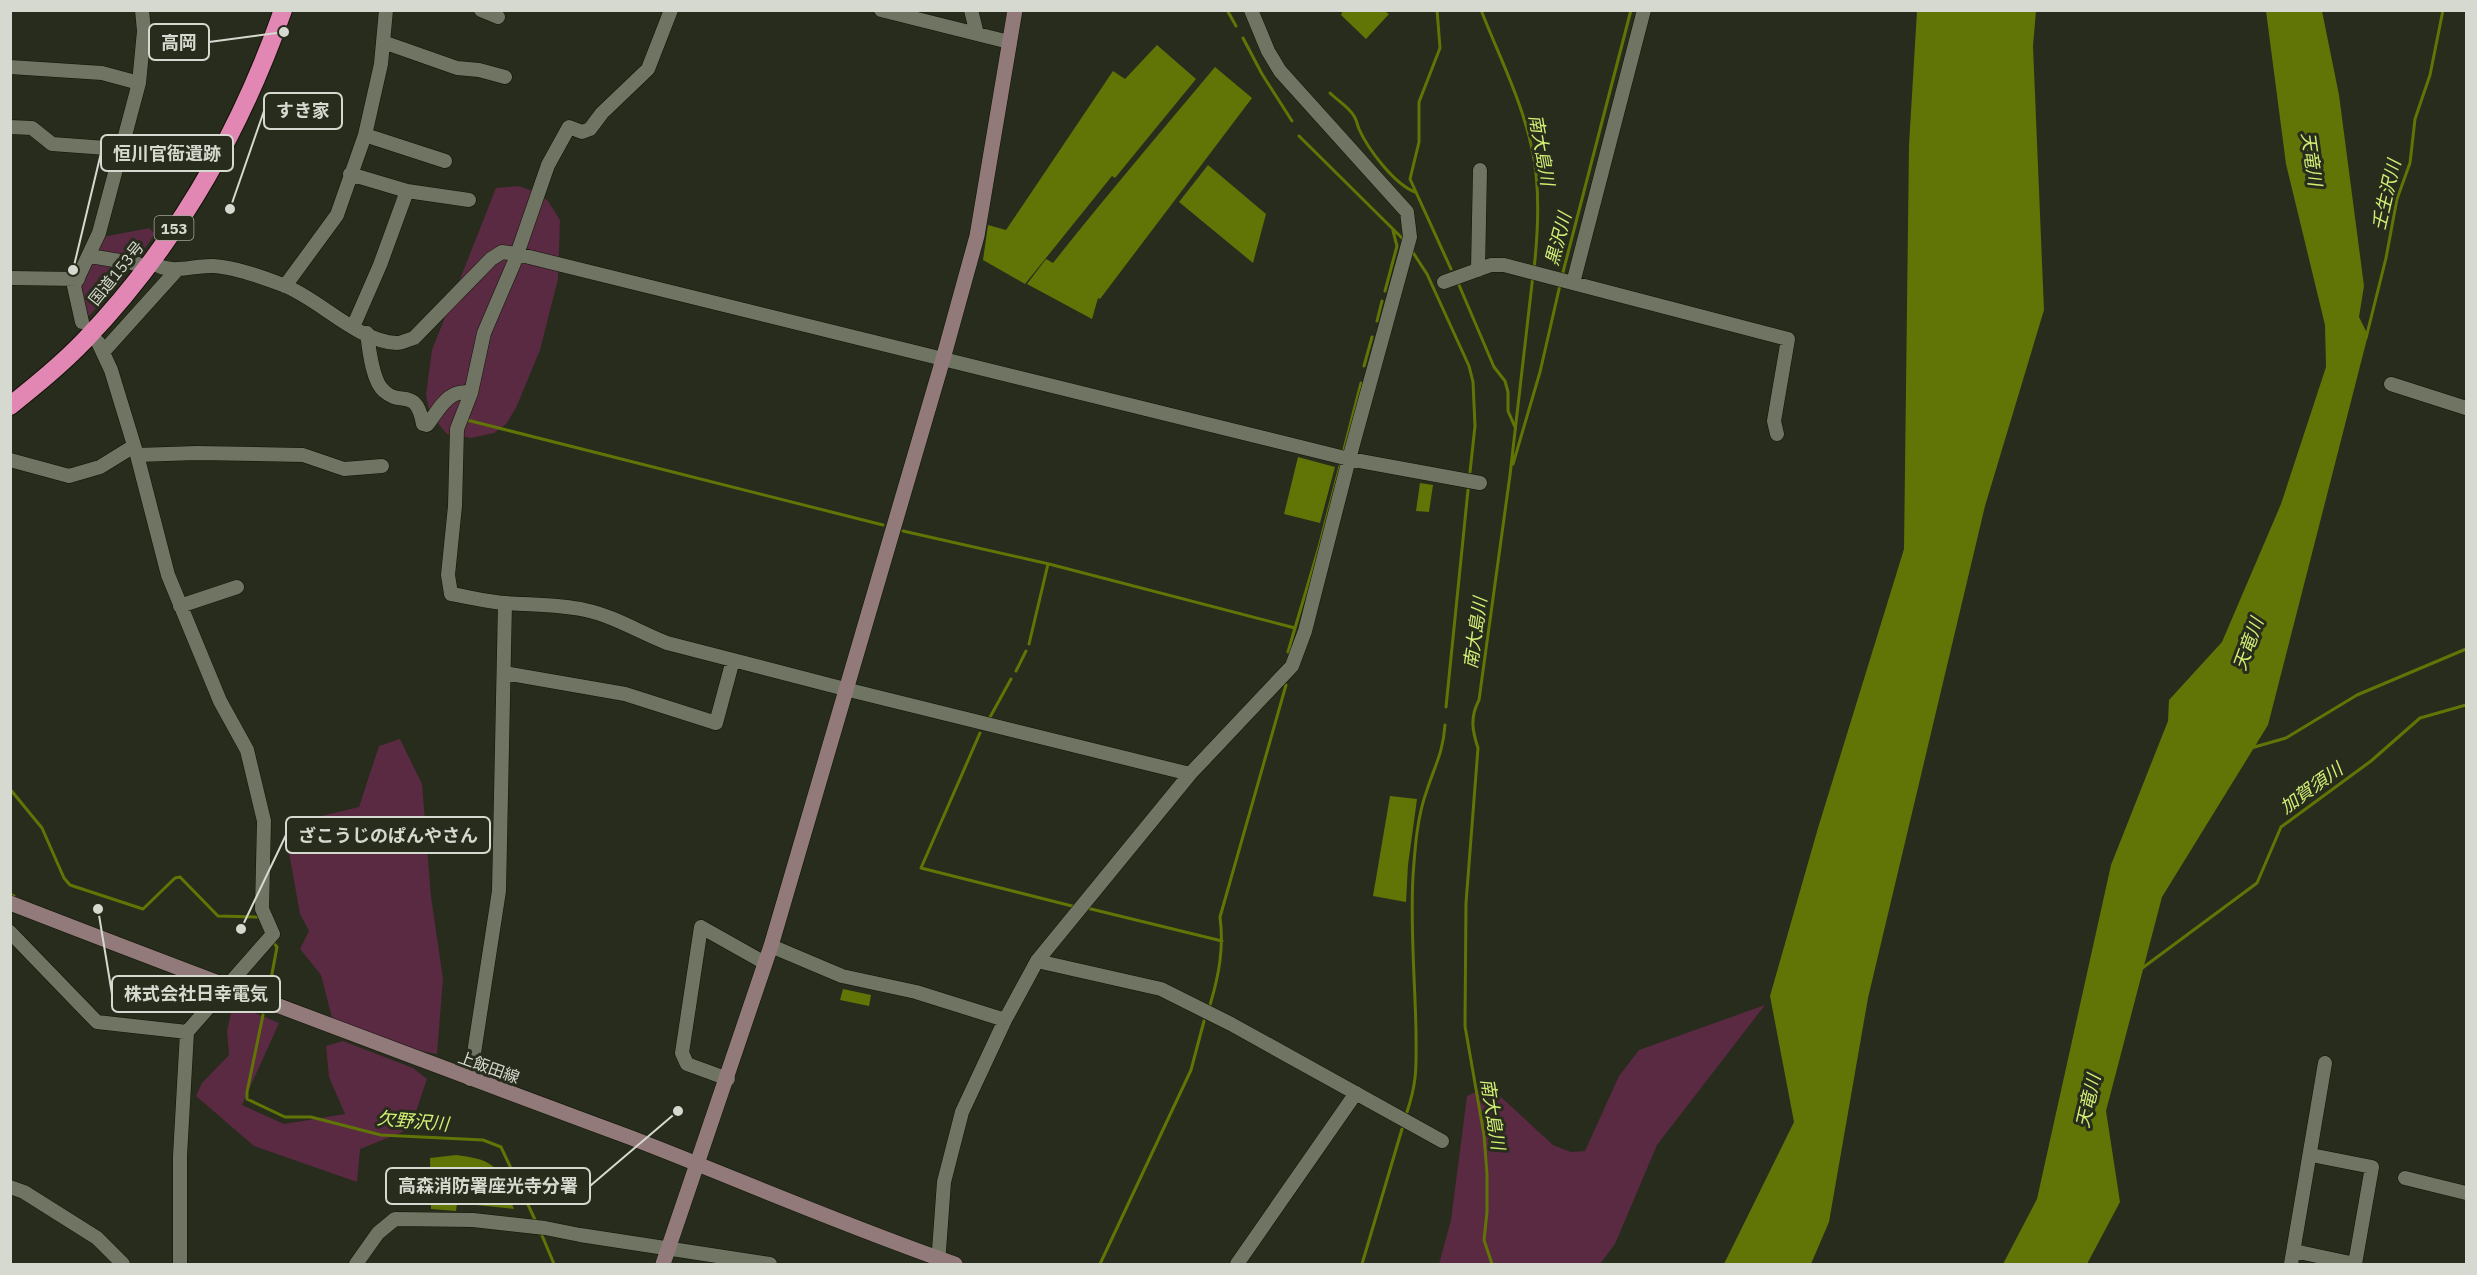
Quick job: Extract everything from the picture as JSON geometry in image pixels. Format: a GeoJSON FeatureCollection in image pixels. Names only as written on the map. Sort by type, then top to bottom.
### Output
{"type":"FeatureCollection","features":[{"type":"Feature","properties":{"kind":"highway","name":"国道153号"},"geometry":{"type":"LineString","coordinates":[[10,406],[86,339],[148,266],[203,184],[230,136],[260,71],[283,10]]}},
{"type":"Feature","properties":{"kind":"street"},"geometry":{"type":"LineString","coordinates":[[82,322],[74,286],[99,233],[139,83],[144,31],[142,10]]}},
{"type":"Feature","properties":{"kind":"street"},"geometry":{"type":"LineString","coordinates":[[285,286],[337,215],[365,135],[381,64],[386,10]]}},
{"type":"Feature","properties":{"kind":"street"},"geometry":{"type":"LineString","coordinates":[[481,10],[498,17]]}},
{"type":"Feature","properties":{"kind":"street"},"geometry":{"type":"LineString","coordinates":[[671,10],[648,69],[642,77],[602,113],[590,129],[582,132],[569,127],[563,135],[548,165],[517,254],[484,333],[471,393],[457,429],[455,506],[448,575],[451,594],[505,603],[547,604],[585,610],[615,619],[667,643],[1190,774]]}},
{"type":"Feature","properties":{"kind":"street"},"geometry":{"type":"LineString","coordinates":[[881,10],[1010,42]]}},
{"type":"Feature","properties":{"kind":"street"},"geometry":{"type":"LineString","coordinates":[[971,10],[977,34]]}},
{"type":"Feature","properties":{"kind":"street"},"geometry":{"type":"LineString","coordinates":[[663,1264],[728,1079],[771,946],[943,359],[977,237],[1015,10]]}},
{"type":"Feature","properties":{"kind":"street"},"geometry":{"type":"LineString","coordinates":[[939,1262],[944,1182],[962,1112],[1005,1020],[1037,961],[1190,774],[1292,666],[1305,631],[1410,237],[1407,212],[1280,71],[1268,51],[1251,10]]}},
{"type":"Feature","properties":{"kind":"street"},"geometry":{"type":"LineString","coordinates":[[1559,279],[1644,10]]}},
{"type":"Feature","properties":{"kind":"street"},"geometry":{"type":"LineString","coordinates":[[383,42],[457,68],[479,70],[505,78]]}},
{"type":"Feature","properties":{"kind":"street"},"geometry":{"type":"LineString","coordinates":[[10,67],[102,73],[139,83]]}},
{"type":"Feature","properties":{"kind":"street"},"geometry":{"type":"LineString","coordinates":[[10,127],[32,128],[52,144],[120,149]]}},
{"type":"Feature","properties":{"kind":"street"},"geometry":{"type":"LineString","coordinates":[[365,135],[445,161]]}},
{"type":"Feature","properties":{"kind":"street"},"geometry":{"type":"LineString","coordinates":[[1478,270],[1480,170]]}},
{"type":"Feature","properties":{"kind":"street"},"geometry":{"type":"LineString","coordinates":[[350,174],[407,191],[469,200]]}},
{"type":"Feature","properties":{"kind":"street"},"geometry":{"type":"LineString","coordinates":[[353,327],[380,265],[407,191]]}},
{"type":"Feature","properties":{"kind":"street"},"geometry":{"type":"LineString","coordinates":[[90,256],[176,271],[211,266],[224,267],[285,286],[353,327],[398,343],[414,338],[491,259],[502,252],[517,254],[1349,459],[1480,483]]}},
{"type":"Feature","properties":{"kind":"street"},"geometry":{"type":"LineString","coordinates":[[1444,282],[1491,265],[1504,265],[1788,339],[1774,421],[1777,434]]}},
{"type":"Feature","properties":{"kind":"street"},"geometry":{"type":"LineString","coordinates":[[176,271],[100,347],[111,370],[136,451],[159,545],[180,606],[220,701],[247,750],[264,821],[262,909],[270,938],[187,1032],[180,1156],[180,1264]]}},
{"type":"Feature","properties":{"kind":"street"},"geometry":{"type":"LineString","coordinates":[[10,278],[78,279]]}},
{"type":"Feature","properties":{"kind":"street"},"geometry":{"type":"LineString","coordinates":[[367,333],[378,385],[388,394],[407,399],[419,407],[423,424],[427,425],[444,400],[458,392],[471,393]]}},
{"type":"Feature","properties":{"kind":"street"},"geometry":{"type":"LineString","coordinates":[[2391,384],[2466,408]]}},
{"type":"Feature","properties":{"kind":"street"},"geometry":{"type":"LineString","coordinates":[[10,460],[69,476],[100,467],[136,451],[303,455],[344,469],[382,466]]}},
{"type":"Feature","properties":{"kind":"street"},"geometry":{"type":"LineString","coordinates":[[180,606],[237,587]]}},
{"type":"Feature","properties":{"kind":"street"},"geometry":{"type":"LineString","coordinates":[[470,1079],[499,891],[505,603]]}},
{"type":"Feature","properties":{"kind":"street"},"geometry":{"type":"LineString","coordinates":[[504,673],[625,694],[716,723],[733,660]]}},
{"type":"Feature","properties":{"kind":"street","name":"上飯田線"},"geometry":{"type":"LineString","coordinates":[[10,903],[228,988],[697,1164],[939,1262],[956,1264]]}},
{"type":"Feature","properties":{"kind":"street"},"geometry":{"type":"LineString","coordinates":[[728,1079],[687,1064],[682,1053],[701,927],[765,963]]}},
{"type":"Feature","properties":{"kind":"street"},"geometry":{"type":"LineString","coordinates":[[10,932],[97,1022],[187,1032]]}},
{"type":"Feature","properties":{"kind":"street"},"geometry":{"type":"LineString","coordinates":[[771,946],[842,976],[916,992],[1005,1020]]}},
{"type":"Feature","properties":{"kind":"street"},"geometry":{"type":"LineString","coordinates":[[1037,961],[1161,989],[1232,1024],[1442,1141]]}},
{"type":"Feature","properties":{"kind":"street"},"geometry":{"type":"LineString","coordinates":[[2311,1155],[2372,1167],[2355,1264],[2293,1258],[2325,1064]]}},
{"type":"Feature","properties":{"kind":"street"},"geometry":{"type":"LineString","coordinates":[[1237,1264],[1356,1094]]}},
{"type":"Feature","properties":{"kind":"street"},"geometry":{"type":"LineString","coordinates":[[2405,1178],[2466,1193]]}},
{"type":"Feature","properties":{"kind":"street"},"geometry":{"type":"LineString","coordinates":[[10,1187],[24,1192],[97,1238],[123,1264]]}},
{"type":"Feature","properties":{"kind":"street"},"geometry":{"type":"LineString","coordinates":[[356,1264],[378,1233],[395,1219],[473,1220],[540,1227],[770,1264]]}},
{"type":"Feature","properties":{"kind":"shaded area"},"geometry":{"type":"Polygon","coordinates":[[[518,186],[536,192],[548,201],[560,220],[558,279],[540,350],[516,408],[506,424],[494,433],[471,438],[447,434],[430,414],[426,395],[432,350],[496,188],[518,186]]]}},
{"type":"Feature","properties":{"kind":"shaded area"},"geometry":{"type":"Polygon","coordinates":[[[149,228],[155,234],[137,259],[98,251],[103,237],[149,228]]]}},
{"type":"Feature","properties":{"kind":"shaded area"},"geometry":{"type":"Polygon","coordinates":[[[92,261],[130,268],[121,282],[87,318],[80,289],[92,261]]]}},
{"type":"Feature","properties":{"kind":"shaded area"},"geometry":{"type":"Polygon","coordinates":[[[400,739],[422,784],[431,897],[443,979],[437,1054],[416,1050],[332,1018],[321,975],[300,949],[309,931],[300,914],[289,853],[314,851],[317,817],[359,807],[379,746],[400,739]]]}},
{"type":"Feature","properties":{"kind":"shaded area"},"geometry":{"type":"Polygon","coordinates":[[[233,1004],[279,1023],[242,1105],[284,1124],[345,1114],[329,1077],[326,1046],[343,1041],[413,1068],[427,1079],[410,1129],[360,1149],[357,1182],[254,1146],[196,1096],[202,1083],[229,1055],[227,1031],[233,1004]]]}},
{"type":"Feature","properties":{"kind":"shaded area"},"geometry":{"type":"Polygon","coordinates":[[[1765,1005],[1657,1145],[1615,1244],[1600,1264],[1439,1264],[1451,1220],[1467,1096],[1489,1086],[1553,1145],[1571,1152],[1585,1151],[1619,1076],[1639,1050],[1765,1005]]]}},
{"type":"Feature","properties":{"kind":"water"},"geometry":{"type":"Polygon","coordinates":[[[1343,10],[1384,11],[1389,14],[1366,39],[1341,15],[1343,10]]]}},
{"type":"Feature","properties":{"kind":"water"},"geometry":{"type":"Polygon","coordinates":[[[1917,11],[2036,11],[2033,46],[2044,310],[1985,506],[1868,998],[1829,1222],[1811,1264],[1724,1264],[1794,1122],[1770,996],[1818,828],[1904,549],[1909,145],[1917,11]]]}},
{"type":"Feature","properties":{"kind":"water","name":"天竜川"},"geometry":{"type":"Polygon","coordinates":[[[2266,11],[2322,11],[2339,95],[2364,286],[2359,317],[2368,335],[2268,725],[2162,897],[2106,1111],[2120,1202],[2087,1264],[2003,1264],[2037,1199],[2111,865],[2168,721],[2169,700],[2222,642],[2281,504],[2326,367],[2325,325],[2286,164],[2266,11]]]}},
{"type":"Feature","properties":{"kind":"water"},"geometry":{"type":"Polygon","coordinates":[[[1157,45],[1196,79],[1115,178],[1112,176],[1025,284],[983,260],[988,225],[1006,230],[1113,71],[1125,79],[1157,45]]]}},
{"type":"Feature","properties":{"kind":"water"},"geometry":{"type":"Polygon","coordinates":[[[1215,67],[1252,98],[1100,299],[1098,298],[1092,319],[1027,284],[1046,259],[1053,263],[1215,67]]]}},
{"type":"Feature","properties":{"kind":"water"},"geometry":{"type":"Polygon","coordinates":[[[1208,165],[1266,214],[1253,263],[1179,202],[1208,165]]]}},
{"type":"Feature","properties":{"kind":"water"},"geometry":{"type":"Polygon","coordinates":[[[1298,457],[1335,467],[1320,523],[1284,514],[1298,457]]]}},
{"type":"Feature","properties":{"kind":"water"},"geometry":{"type":"Polygon","coordinates":[[[1420,483],[1433,485],[1429,512],[1416,511],[1420,483]]]}},
{"type":"Feature","properties":{"kind":"water"},"geometry":{"type":"Polygon","coordinates":[[[1390,796],[1417,799],[1408,865],[1406,902],[1373,896],[1390,796]]]}},
{"type":"Feature","properties":{"kind":"water"},"geometry":{"type":"Polygon","coordinates":[[[843,989],[871,995],[869,1006],[840,1000],[843,989]]]}},
{"type":"Feature","properties":{"kind":"water"},"geometry":{"type":"Polygon","coordinates":[[[456,1155],[471,1157],[490,1164],[501,1177],[514,1209],[457,1203],[456,1211],[431,1209],[430,1158],[456,1155]]]}},
{"type":"Feature","properties":{"kind":"waterway"},"geometry":{"type":"LineString","coordinates":[[1227,10],[1236,26]]}},
{"type":"Feature","properties":{"kind":"waterway"},"geometry":{"type":"LineString","coordinates":[[1437,10],[1440,48],[1419,102],[1419,142],[1410,179],[1451,269]]}},
{"type":"Feature","properties":{"kind":"waterway","name":"南大島川"},"geometry":{"type":"LineString","coordinates":[[1481,10],[1516,96],[1528,131],[1535,163],[1538,209],[1534,269]]}},
{"type":"Feature","properties":{"kind":"waterway","name":"黒沢川"},"geometry":{"type":"LineString","coordinates":[[1562,276],[1631,10]]}},
{"type":"Feature","properties":{"kind":"waterway","name":"壬生沢川"},"geometry":{"type":"LineString","coordinates":[[2366,338],[2386,258],[2397,199],[2410,163],[2415,119],[2430,75],[2443,10]]}},
{"type":"Feature","properties":{"kind":"waterway"},"geometry":{"type":"LineString","coordinates":[[1243,38],[1262,74],[1292,121]]}},
{"type":"Feature","properties":{"kind":"waterway"},"geometry":{"type":"LineString","coordinates":[[1330,93],[1352,113],[1363,137],[1382,165],[1399,182],[1415,192]]}},
{"type":"Feature","properties":{"kind":"waterway"},"geometry":{"type":"LineString","coordinates":[[1299,136],[1403,239]]}},
{"type":"Feature","properties":{"kind":"waterway"},"geometry":{"type":"LineString","coordinates":[[1385,291],[1397,246],[1393,231]]}},
{"type":"Feature","properties":{"kind":"waterway"},"geometry":{"type":"LineString","coordinates":[[1412,251],[1427,274],[1469,366],[1473,382],[1475,426],[1470,472]]}},
{"type":"Feature","properties":{"kind":"waterway","name":"南大島川"},"geometry":{"type":"LineString","coordinates":[[1492,1264],[1484,1240],[1487,1212],[1484,1135],[1465,1026],[1466,903],[1478,748],[1473,724],[1474,712],[1479,700],[1510,475],[1533,275]]}},
{"type":"Feature","properties":{"kind":"waterway"},"geometry":{"type":"LineString","coordinates":[[1459,285],[1494,367],[1505,381],[1508,392],[1508,411],[1515,427]]}},
{"type":"Feature","properties":{"kind":"waterway","name":"黒沢川"},"geometry":{"type":"LineString","coordinates":[[1513,464],[1540,372],[1560,285]]}},
{"type":"Feature","properties":{"kind":"waterway"},"geometry":{"type":"LineString","coordinates":[[1377,321],[1382,301]]}},
{"type":"Feature","properties":{"kind":"waterway"},"geometry":{"type":"LineString","coordinates":[[1364,366],[1372,337]]}},
{"type":"Feature","properties":{"kind":"waterway"},"geometry":{"type":"LineString","coordinates":[[1343,453],[1361,383]]}},
{"type":"Feature","properties":{"kind":"waterway"},"geometry":{"type":"LineString","coordinates":[[467,420],[883,525]]}},
{"type":"Feature","properties":{"kind":"waterway"},"geometry":{"type":"LineString","coordinates":[[1295,628],[1340,466]]}},
{"type":"Feature","properties":{"kind":"waterway"},"geometry":{"type":"LineString","coordinates":[[1446,707],[1468,490]]}},
{"type":"Feature","properties":{"kind":"waterway"},"geometry":{"type":"LineString","coordinates":[[903,531],[1049,564],[1295,628],[1288,652]]}},
{"type":"Feature","properties":{"kind":"waterway"},"geometry":{"type":"LineString","coordinates":[[1029,644],[1048,564]]}},
{"type":"Feature","properties":{"kind":"waterway"},"geometry":{"type":"LineString","coordinates":[[2251,748],[2286,738],[2357,695],[2466,649]]}},
{"type":"Feature","properties":{"kind":"waterway"},"geometry":{"type":"LineString","coordinates":[[1016,671],[1026,651]]}},
{"type":"Feature","properties":{"kind":"waterway"},"geometry":{"type":"LineString","coordinates":[[989,719],[1011,679]]}},
{"type":"Feature","properties":{"kind":"waterway"},"geometry":{"type":"LineString","coordinates":[[1210,1005],[1220,961],[1220,917],[1286,685]]}},
{"type":"Feature","properties":{"kind":"waterway","name":"加賀須川"},"geometry":{"type":"LineString","coordinates":[[2141,969],[2257,883],[2281,827],[2371,761],[2420,718],[2466,705]]}},
{"type":"Feature","properties":{"kind":"waterway"},"geometry":{"type":"LineString","coordinates":[[1407,1112],[1415,1081],[1416,1062],[1412,914],[1416,844],[1421,811],[1441,751],[1445,725]]}},
{"type":"Feature","properties":{"kind":"waterway"},"geometry":{"type":"LineString","coordinates":[[980,733],[921,868],[1076,907]]}},
{"type":"Feature","properties":{"kind":"waterway","name":"欠野沢川"},"geometry":{"type":"LineString","coordinates":[[10,789],[42,828],[64,878],[70,885],[143,909],[175,878],[180,877],[218,916],[259,917]]}},
{"type":"Feature","properties":{"kind":"waterway"},"geometry":{"type":"LineString","coordinates":[[10,894],[14,896]]}},
{"type":"Feature","properties":{"kind":"waterway"},"geometry":{"type":"LineString","coordinates":[[1087,908],[1222,941]]}},
{"type":"Feature","properties":{"kind":"waterway","name":"欠野沢川"},"geometry":{"type":"LineString","coordinates":[[268,995],[277,947],[272,941]]}},
{"type":"Feature","properties":{"kind":"waterway","name":"欠野沢川"},"geometry":{"type":"LineString","coordinates":[[263,1015],[247,1099],[285,1117],[311,1117],[381,1135],[483,1140],[501,1147],[537,1224]]}},
{"type":"Feature","properties":{"kind":"waterway"},"geometry":{"type":"LineString","coordinates":[[1100,1264],[1191,1070],[1204,1021]]}},
{"type":"Feature","properties":{"kind":"waterway"},"geometry":{"type":"LineString","coordinates":[[1362,1264],[1402,1129]]}},
{"type":"Feature","properties":{"kind":"waterway","name":"欠野沢川"},"geometry":{"type":"LineString","coordinates":[[541,1233],[554,1264]]}},
{"type":"Feature","properties":{"kind":"place","name":"高岡"},"geometry":{"type":"Point","coordinates":[284,32]}},
{"type":"Feature","properties":{"kind":"place","name":"すき家"},"geometry":{"type":"Point","coordinates":[230,209]}},
{"type":"Feature","properties":{"kind":"place","name":"恒川官衙遺跡"},"geometry":{"type":"Point","coordinates":[73,270]}},
{"type":"Feature","properties":{"kind":"place","name":"株式会社日幸電気"},"geometry":{"type":"Point","coordinates":[98,909]}},
{"type":"Feature","properties":{"kind":"place","name":"ざこうじのぱんやさん"},"geometry":{"type":"Point","coordinates":[241,929]}},
{"type":"Feature","properties":{"kind":"place","name":"高森消防署座光寺分署"},"geometry":{"type":"Point","coordinates":[678,1111]}}]}
